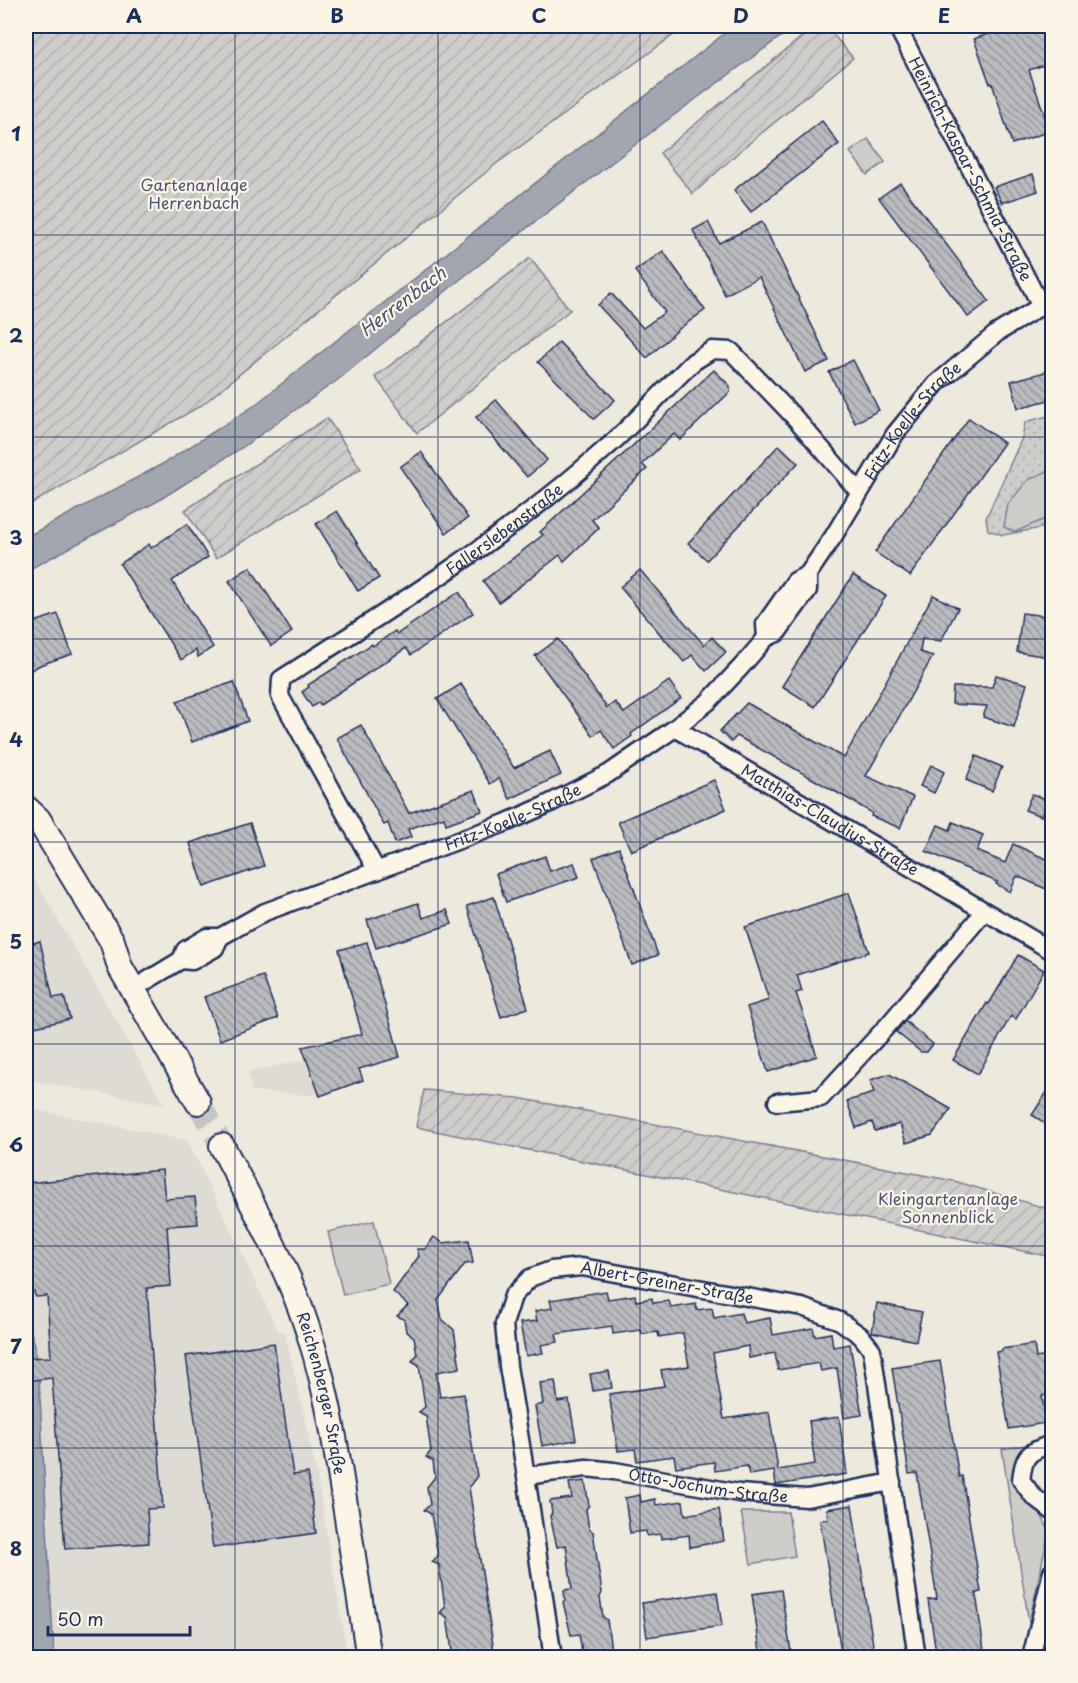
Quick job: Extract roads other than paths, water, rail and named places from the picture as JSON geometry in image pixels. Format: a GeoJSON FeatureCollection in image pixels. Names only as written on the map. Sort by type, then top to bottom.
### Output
{"type":"FeatureCollection","features":[{"type":"Feature","properties":{"kind":"street","name":"Heinrich-Kaspar-Schmid-Straße"},"geometry":{"type":"LineString","coordinates":[[900,32],[1047,304]]}},
{"type":"Feature","properties":{"kind":"street","name":"Fritz-Koelle-Straße"},"geometry":{"type":"LineString","coordinates":[[133,989],[181,960],[192,961],[215,948],[220,937],[265,912],[544,806],[608,774],[675,728],[708,702],[766,638],[765,624],[795,581],[808,574],[895,434],[936,384],[997,333],[1047,304]]}},
{"type":"Feature","properties":{"kind":"street","name":"Fallerslebenstraße"},"geometry":{"type":"LineString","coordinates":[[377,871],[280,696],[281,679],[456,566],[496,537],[606,449],[693,362],[712,350],[731,351],[796,419],[859,492]]}},
{"type":"Feature","properties":{"kind":"street","name":"Matthias-Claudius-Straße"},"geometry":{"type":"LineString","coordinates":[[675,728],[1053,951]]}},
{"type":"Feature","properties":{"kind":"street"},"geometry":{"type":"LineString","coordinates":[[26,808],[38,819],[112,941],[120,967],[198,1102]]}},
{"type":"Feature","properties":{"kind":"street"},"geometry":{"type":"LineString","coordinates":[[26,829],[99,952],[120,967]]}},
{"type":"Feature","properties":{"kind":"street"},"geometry":{"type":"LineString","coordinates":[[777,1102],[821,1098],[889,1024],[984,912]]}},
{"type":"Feature","properties":{"kind":"street","name":"Reichenberger Straße"},"geometry":{"type":"LineString","coordinates":[[222,1146],[288,1276],[314,1349],[334,1435],[369,1658]]}},
{"type":"Feature","properties":{"kind":"street","name":"Albert-Greiner-Straße"},"geometry":{"type":"LineString","coordinates":[[553,1658],[508,1366],[504,1324],[513,1296],[530,1278],[551,1270],[582,1268],[802,1307],[840,1321],[861,1336],[872,1350],[917,1658]]}},
{"type":"Feature","properties":{"kind":"street"},"geometry":{"type":"LineString","coordinates":[[1053,1447],[1048,1445],[1032,1451],[1023,1464],[1021,1480],[1033,1496],[1053,1511]]}},
{"type":"Feature","properties":{"kind":"street","name":"Otto-Jochum-Straße"},"geometry":{"type":"LineString","coordinates":[[526,1476],[586,1468],[739,1493],[807,1498],[892,1482]]}},
{"type":"Feature","properties":{"kind":"street"},"geometry":{"type":"LineString","coordinates":[[1031,1658],[1053,1572]]}},
{"type":"Feature","properties":{"kind":"water","name":"Herrenbach"},"geometry":{"type":"Polygon","coordinates":[[[734,26],[795,26],[662,124],[462,278],[339,379],[243,447],[156,502],[26,571],[26,537],[166,462],[251,408],[734,26]]]}},
{"type":"Feature","properties":{"kind":"water"},"geometry":{"type":"Polygon","coordinates":[[[26,1317],[35,1345],[36,1357],[26,1358],[26,1317]]]}},
{"type":"Feature","properties":{"kind":"water"},"geometry":{"type":"Polygon","coordinates":[[[39,1379],[54,1657],[31,1657],[26,1549],[26,1381],[39,1379]]]}},
{"type":"Feature","properties":{"kind":"tunnel"},"geometry":{"type":"LineString","coordinates":[[198,1102],[222,1146]]}},
{"type":"Feature","properties":{"kind":"park label","name":"Gartenanlage Herrenbach"},"geometry":{"type":"Point","coordinates":[194,194]}},
{"type":"Feature","properties":{"kind":"park label","name":"Kleingartenanlage Sonnenblick"},"geometry":{"type":"Point","coordinates":[948,1208]}}]}
